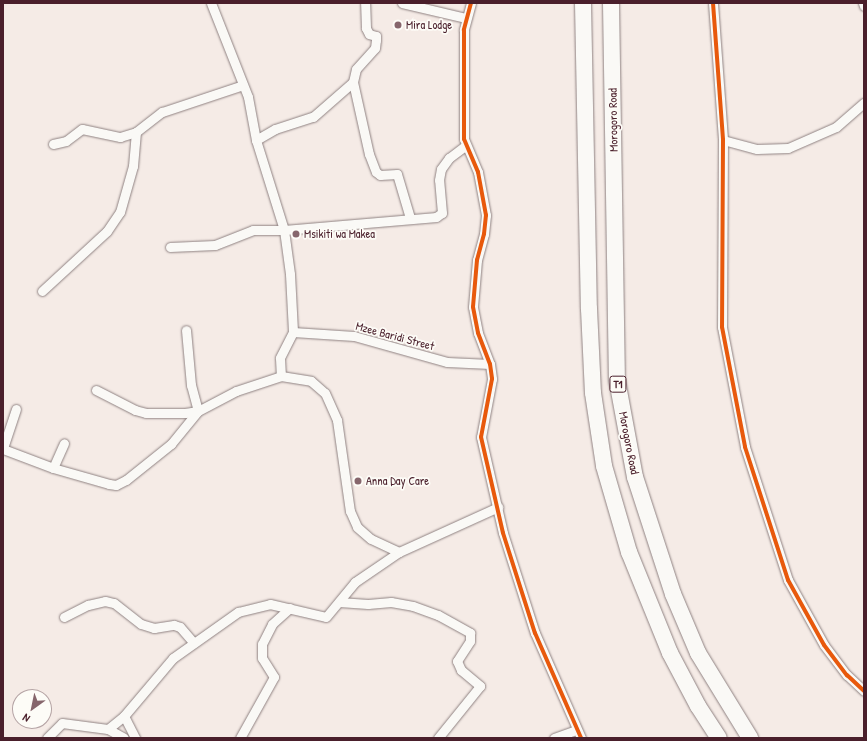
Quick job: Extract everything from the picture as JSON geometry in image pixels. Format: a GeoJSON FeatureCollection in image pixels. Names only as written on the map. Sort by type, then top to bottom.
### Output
{"type":"FeatureCollection","features":[{"type":"Feature","properties":{"kind":"highway","name":"T1"},"geometry":{"type":"LineString","coordinates":[[584,3],[589,309],[593,393],[604,466],[629,552],[670,653],[698,706],[719,738]]}},
{"type":"Feature","properties":{"kind":"highway","name":"Morogoro Road"},"geometry":{"type":"LineString","coordinates":[[611,3],[617,380],[635,477],[673,594],[698,653],[750,738]]}},
{"type":"Feature","properties":{"kind":"street"},"geometry":{"type":"LineString","coordinates":[[211,3],[248,97],[256,140],[284,230],[290,274],[293,332],[280,358],[281,376]]}},
{"type":"Feature","properties":{"kind":"street"},"geometry":{"type":"LineString","coordinates":[[365,3],[366,28],[369,34],[376,36],[375,48],[356,69],[353,82],[364,135],[376,172],[380,175],[397,174],[410,218]]}},
{"type":"Feature","properties":{"kind":"street"},"geometry":{"type":"LineString","coordinates":[[402,3],[466,18]]}},
{"type":"Feature","properties":{"kind":"street"},"geometry":{"type":"LineString","coordinates":[[471,3],[466,18],[462,63],[466,145],[478,172],[486,215],[484,234],[477,260],[473,307],[478,332],[490,364],[491,388],[483,415],[481,437],[503,533],[535,633],[578,734],[554,738]]}},
{"type":"Feature","properties":{"kind":"street"},"geometry":{"type":"LineString","coordinates":[[713,3],[724,140],[722,327],[745,447],[788,580],[824,646],[847,675],[864,690]]}},
{"type":"Feature","properties":{"kind":"street"},"geometry":{"type":"LineString","coordinates":[[256,140],[275,129],[313,117],[353,82]]}},
{"type":"Feature","properties":{"kind":"street"},"geometry":{"type":"LineString","coordinates":[[53,144],[66,141],[82,129],[120,137],[136,132],[162,112],[243,85]]}},
{"type":"Feature","properties":{"kind":"street"},"geometry":{"type":"LineString","coordinates":[[724,140],[757,149],[788,148],[836,127],[864,103]]}},
{"type":"Feature","properties":{"kind":"street"},"geometry":{"type":"LineString","coordinates":[[42,291],[107,231],[120,212],[133,166],[136,132]]}},
{"type":"Feature","properties":{"kind":"street"},"geometry":{"type":"LineString","coordinates":[[170,247],[215,245],[253,230],[284,230],[441,214],[439,180],[441,169],[449,158],[466,145]]}},
{"type":"Feature","properties":{"kind":"street"},"geometry":{"type":"LineString","coordinates":[[186,330],[191,385],[198,411]]}},
{"type":"Feature","properties":{"kind":"street","name":"Mzee Baridi Street"},"geometry":{"type":"LineString","coordinates":[[293,332],[354,336],[447,362],[490,364]]}},
{"type":"Feature","properties":{"kind":"street"},"geometry":{"type":"LineString","coordinates":[[96,390],[135,410],[146,413],[198,411],[236,392],[281,376],[305,378],[319,386],[325,393],[337,420],[345,486],[354,520],[365,536],[387,548],[400,552]]}},
{"type":"Feature","properties":{"kind":"street"},"geometry":{"type":"LineString","coordinates":[[16,409],[3,449],[53,468],[117,484],[160,454],[186,428],[198,411]]}},
{"type":"Feature","properties":{"kind":"street"},"geometry":{"type":"LineString","coordinates":[[53,468],[64,443]]}},
{"type":"Feature","properties":{"kind":"street"},"geometry":{"type":"LineString","coordinates":[[108,729],[124,716],[166,666],[226,618],[245,608],[270,604],[326,617],[355,582],[400,552],[498,507]]}},
{"type":"Feature","properties":{"kind":"street"},"geometry":{"type":"LineString","coordinates":[[64,617],[88,605],[105,601],[114,603],[141,624],[154,628],[174,625],[180,627],[194,643]]}},
{"type":"Feature","properties":{"kind":"street"},"geometry":{"type":"LineString","coordinates":[[339,602],[368,604],[391,602],[418,607],[438,615],[470,633],[470,641],[457,661],[461,670],[480,686],[438,738]]}},
{"type":"Feature","properties":{"kind":"street"},"geometry":{"type":"LineString","coordinates":[[240,738],[274,677],[262,658],[262,644],[272,624],[290,608]]}},
{"type":"Feature","properties":{"kind":"street"},"geometry":{"type":"LineString","coordinates":[[124,716],[135,738]]}},
{"type":"Feature","properties":{"kind":"street"},"geometry":{"type":"LineString","coordinates":[[47,738],[62,723],[108,729],[124,738]]}},
{"type":"Feature","properties":{"kind":"cycle path"},"geometry":{"type":"LineString","coordinates":[[471,3],[464,30],[464,139],[478,172],[486,215],[484,234],[477,260],[473,307],[478,333],[490,364],[492,379],[481,437],[503,533],[535,633],[581,738]]}},
{"type":"Feature","properties":{"kind":"cycle path"},"geometry":{"type":"LineString","coordinates":[[713,3],[723,140],[722,327],[745,447],[788,580],[824,645],[847,675],[864,691]]}},
{"type":"Feature","properties":{"kind":"place","name":"Mira Lodge"},"geometry":{"type":"Point","coordinates":[398,25]}},
{"type":"Feature","properties":{"kind":"place","name":"Msikiti wa Makea"},"geometry":{"type":"Point","coordinates":[296,234]}},
{"type":"Feature","properties":{"kind":"place","name":"Anna Day Care"},"geometry":{"type":"Point","coordinates":[358,481]}}]}
